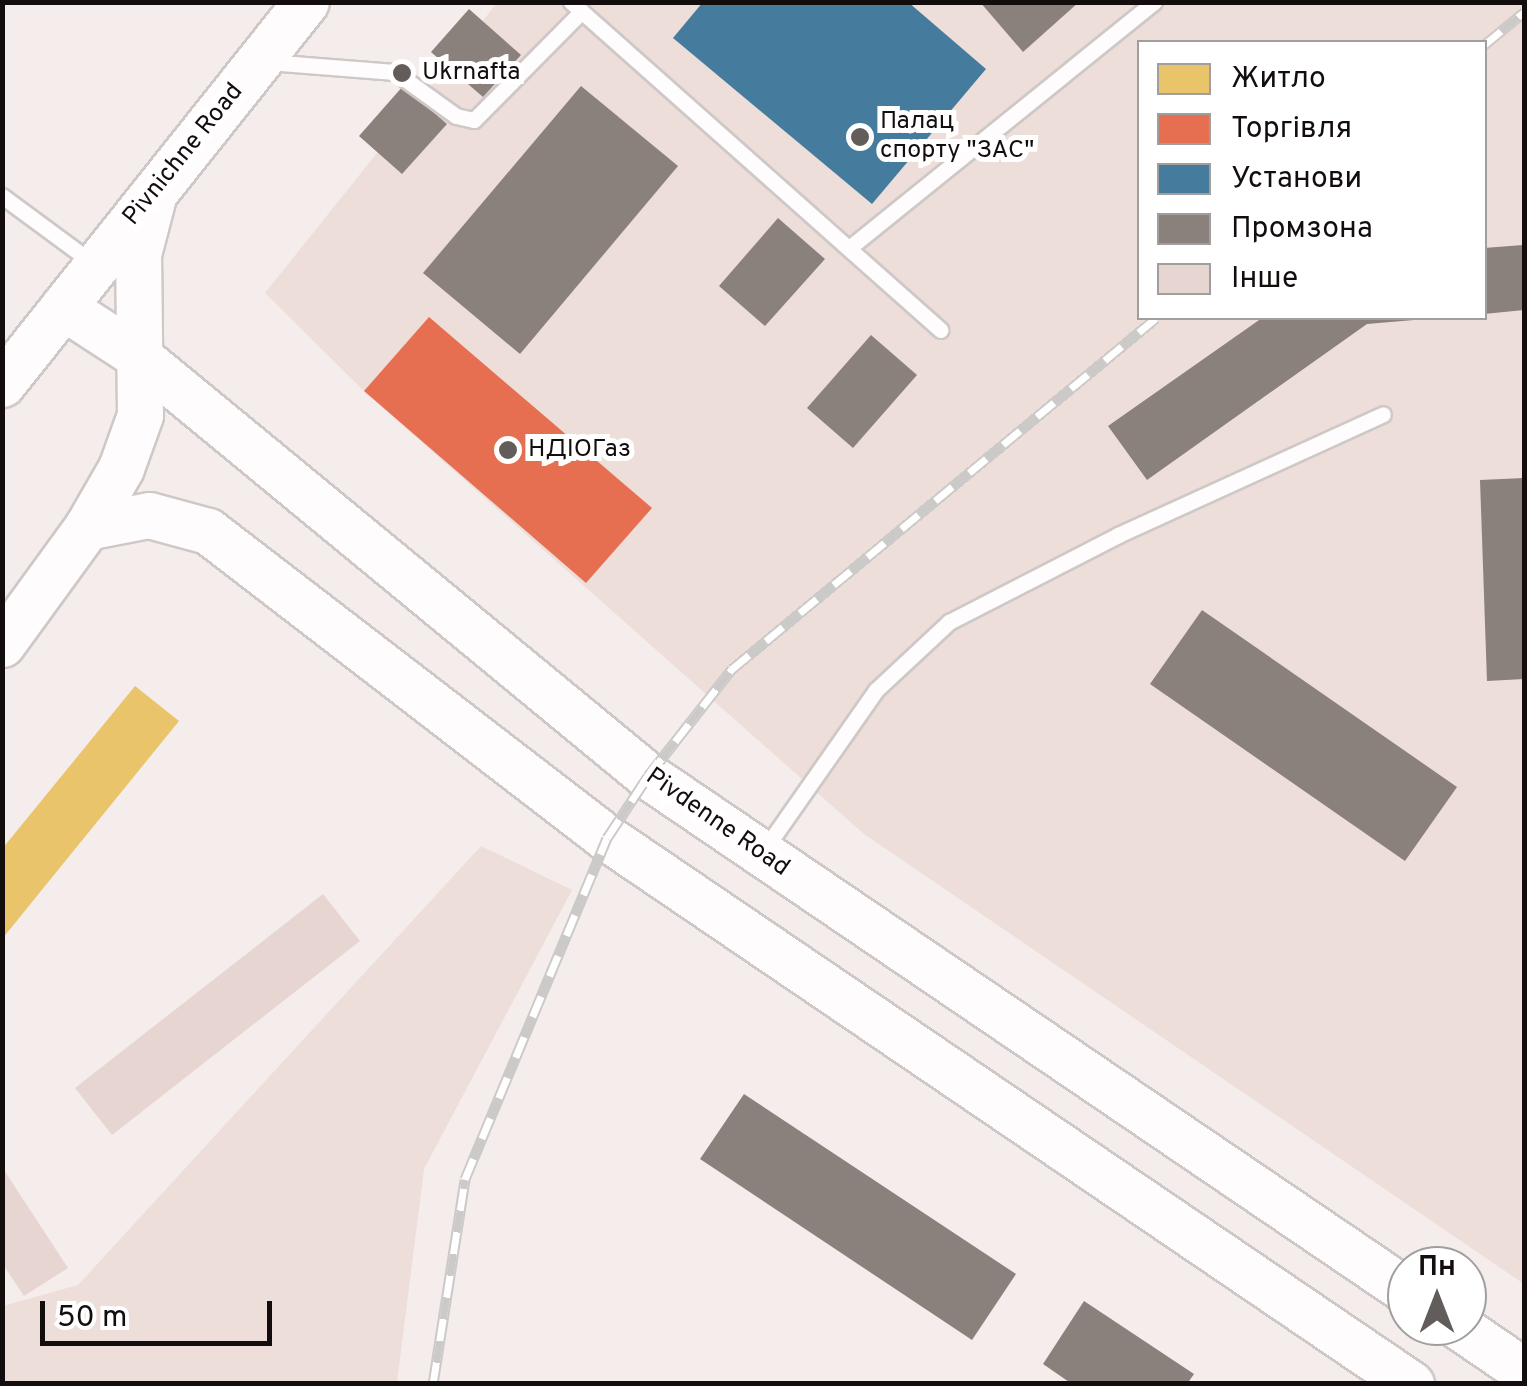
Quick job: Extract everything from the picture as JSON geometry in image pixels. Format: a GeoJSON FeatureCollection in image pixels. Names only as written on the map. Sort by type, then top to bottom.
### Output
{"type":"FeatureCollection","features":[{"type":"Feature","properties":{"kind":"main road","name":"Pivnichne Road"},"geometry":{"type":"LineString","coordinates":[[2,384],[306,2]]}},
{"type":"Feature","properties":{"kind":"main road"},"geometry":{"type":"LineString","coordinates":[[2,644],[87,527],[121,468],[140,415],[138,254],[154,192]]}},
{"type":"Feature","properties":{"kind":"main road","name":"Pivdenne Road"},"geometry":{"type":"LineString","coordinates":[[63,308],[137,355],[648,776],[1387,1277]]}},
{"type":"Feature","properties":{"kind":"main road"},"geometry":{"type":"LineString","coordinates":[[87,527],[149,515],[208,531],[608,838],[1411,1384]]}},
{"type":"Feature","properties":{"kind":"main road"},"geometry":{"type":"LineString","coordinates":[[1487,1346],[1524,1371]]}},
{"type":"Feature","properties":{"kind":"lane"},"geometry":{"type":"LineString","coordinates":[[848,248],[1154,2]]}},
{"type":"Feature","properties":{"kind":"lane"},"geometry":{"type":"LineString","coordinates":[[259,61],[395,72],[456,116],[474,120],[576,7],[940,330]]}},
{"type":"Feature","properties":{"kind":"lane"},"geometry":{"type":"LineString","coordinates":[[2,196],[96,265]]}},
{"type":"Feature","properties":{"kind":"lane"},"geometry":{"type":"LineString","coordinates":[[761,853],[876,690],[949,622],[1118,535],[1383,414]]}},
{"type":"Feature","properties":{"kind":"shaded area"},"geometry":{"type":"Polygon","coordinates":[[[497,3],[1524,3],[1524,1284],[1487,1259],[1487,1246],[1468,1246],[864,834],[364,391],[265,293],[497,3]]]}},
{"type":"Feature","properties":{"kind":"shaded area"},"geometry":{"type":"Polygon","coordinates":[[[481,846],[572,890],[424,1169],[397,1383],[3,1383],[3,1306],[78,1285],[481,846]]]}},
{"type":"Feature","properties":{"kind":"building: Житло"},"geometry":{"type":"Polygon","coordinates":[[[135,686],[179,721],[2,939],[2,849],[135,686]]]}},
{"type":"Feature","properties":{"kind":"building: Торгівля","name":"НДІОГаз"},"geometry":{"type":"Polygon","coordinates":[[[429,317],[652,508],[586,583],[364,391],[429,317]]]}},
{"type":"Feature","properties":{"kind":"building: Установи","name":"Палац спорту \"ЗАС\""},"geometry":{"type":"Polygon","coordinates":[[[703,2],[908,2],[986,69],[872,204],[673,38],[703,2]]]}},
{"type":"Feature","properties":{"kind":"building: Промзона"},"geometry":{"type":"Polygon","coordinates":[[[980,2],[1079,2],[1023,52],[980,2]]]}},
{"type":"Feature","properties":{"kind":"building: Промзона"},"geometry":{"type":"Polygon","coordinates":[[[469,9],[521,55],[483,97],[431,52],[469,9]]]}},
{"type":"Feature","properties":{"kind":"building: Промзона"},"geometry":{"type":"Polygon","coordinates":[[[403,86],[447,124],[402,174],[359,136],[403,86]]]}},
{"type":"Feature","properties":{"kind":"building: Промзона"},"geometry":{"type":"Polygon","coordinates":[[[581,86],[678,166],[520,354],[423,273],[581,86]]]}},
{"type":"Feature","properties":{"kind":"building: Промзона"},"geometry":{"type":"Polygon","coordinates":[[[778,218],[825,259],[765,326],[719,286],[778,218]]]}},
{"type":"Feature","properties":{"kind":"building: Промзона"},"geometry":{"type":"Polygon","coordinates":[[[1523,245],[1524,310],[1487,314],[1487,248],[1523,245]]]}},
{"type":"Feature","properties":{"kind":"building: Промзона"},"geometry":{"type":"Polygon","coordinates":[[[1259,320],[1414,320],[1367,324],[1147,480],[1108,426],[1259,320]]]}},
{"type":"Feature","properties":{"kind":"building: Промзона"},"geometry":{"type":"Polygon","coordinates":[[[871,335],[917,375],[853,448],[807,408],[871,335]]]}},
{"type":"Feature","properties":{"kind":"building: Промзона"},"geometry":{"type":"Polygon","coordinates":[[[1524,478],[1524,679],[1487,681],[1480,480],[1524,478]]]}},
{"type":"Feature","properties":{"kind":"building: Промзона"},"geometry":{"type":"Polygon","coordinates":[[[1202,610],[1457,787],[1405,861],[1150,684],[1202,610]]]}},
{"type":"Feature","properties":{"kind":"building: Промзона"},"geometry":{"type":"Polygon","coordinates":[[[744,1094],[1016,1274],[972,1340],[700,1159],[744,1094]]]}},
{"type":"Feature","properties":{"kind":"building: Промзона"},"geometry":{"type":"Polygon","coordinates":[[[1084,1301],[1194,1374],[1187,1384],[1072,1384],[1043,1364],[1084,1301]]]}},
{"type":"Feature","properties":{"kind":"building: Інше"},"geometry":{"type":"Polygon","coordinates":[[[323,894],[360,941],[112,1135],[75,1088],[323,894]]]}},
{"type":"Feature","properties":{"kind":"building: Інше"},"geometry":{"type":"Polygon","coordinates":[[[2,1167],[68,1268],[24,1296],[2,1263],[2,1167]]]}},
{"type":"Feature","properties":{"kind":"railway"},"geometry":{"type":"LineString","coordinates":[[1487,43],[1524,12]]}},
{"type":"Feature","properties":{"kind":"railway"},"geometry":{"type":"LineString","coordinates":[[433,1384],[465,1179],[607,838],[648,776],[732,669],[1154,320]]}},
{"type":"Feature","properties":{"kind":"place","name":"Ukrnafta"},"geometry":{"type":"Point","coordinates":[402,73]}},
{"type":"Feature","properties":{"kind":"place","name":"Палац спорту \"ЗАС\""},"geometry":{"type":"Point","coordinates":[860,137]}},
{"type":"Feature","properties":{"kind":"place","name":"НДІОГаз"},"geometry":{"type":"Point","coordinates":[508,450]}}]}
